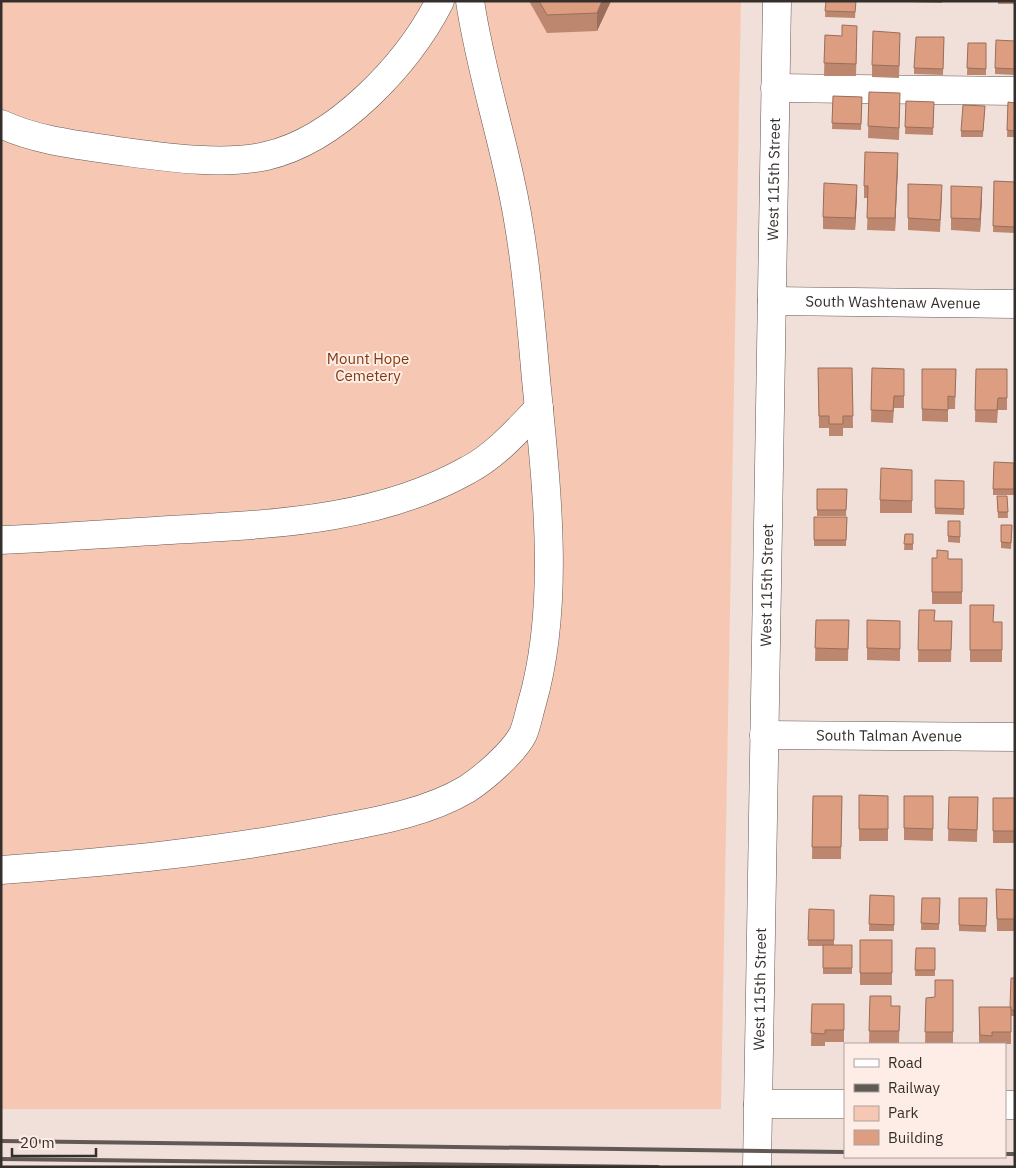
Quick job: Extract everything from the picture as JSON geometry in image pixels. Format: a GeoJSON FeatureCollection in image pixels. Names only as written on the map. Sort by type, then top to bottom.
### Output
{"type":"FeatureCollection","features":[{"type":"Feature","properties":{"kind":"street"},"geometry":{"type":"LineString","coordinates":[[7,130],[75,144],[166,158],[226,160],[266,156],[306,143],[347,115],[394,69],[440,1]]}},
{"type":"Feature","properties":{"kind":"street"},"geometry":{"type":"LineString","coordinates":[[1,870],[142,859],[293,837],[373,822],[442,801],[468,788],[498,764],[522,736],[542,670],[549,596],[546,492],[524,258],[510,179],[476,39],[470,1]]}},
{"type":"Feature","properties":{"kind":"street","name":"West 115th Street"},"geometry":{"type":"LineString","coordinates":[[757,1167],[777,1]]}},
{"type":"Feature","properties":{"kind":"street"},"geometry":{"type":"LineString","coordinates":[[775,88],[1015,91]]}},
{"type":"Feature","properties":{"kind":"street","name":"South Washtenaw Avenue"},"geometry":{"type":"LineString","coordinates":[[772,301],[1015,304]]}},
{"type":"Feature","properties":{"kind":"street"},"geometry":{"type":"LineString","coordinates":[[1,540],[272,524],[350,513],[417,495],[470,470],[511,436],[539,408]]}},
{"type":"Feature","properties":{"kind":"street","name":"South Talman Avenue"},"geometry":{"type":"LineString","coordinates":[[764,735],[1015,737]]}},
{"type":"Feature","properties":{"kind":"street"},"geometry":{"type":"LineString","coordinates":[[758,1104],[844,1104]]}},
{"type":"Feature","properties":{"kind":"green space","name":"Mount Hope Cemetery"},"geometry":{"type":"Polygon","coordinates":[[[1,1],[741,1],[721,1109],[1,1109],[1,1]]]}},
{"type":"Feature","properties":{"kind":"building"},"geometry":{"type":"Polygon","coordinates":[[[539,1],[602,1],[597,13],[547,15],[539,1]]]}},
{"type":"Feature","properties":{"kind":"building"},"geometry":{"type":"Polygon","coordinates":[[[826,1],[856,1],[855,12],[825,11],[826,1]]]}},
{"type":"Feature","properties":{"kind":"building"},"geometry":{"type":"Polygon","coordinates":[[[842,25],[857,26],[856,64],[824,63],[825,35],[842,36],[842,25]]]}},
{"type":"Feature","properties":{"kind":"building"},"geometry":{"type":"Polygon","coordinates":[[[873,31],[900,33],[899,66],[872,65],[873,31]]]}},
{"type":"Feature","properties":{"kind":"building"},"geometry":{"type":"Polygon","coordinates":[[[916,37],[944,37],[943,69],[914,68],[916,37]]]}},
{"type":"Feature","properties":{"kind":"building"},"geometry":{"type":"Polygon","coordinates":[[[996,40],[1015,41],[1015,69],[995,68],[996,40]]]}},
{"type":"Feature","properties":{"kind":"building"},"geometry":{"type":"Polygon","coordinates":[[[968,43],[986,43],[986,69],[967,68],[968,43]]]}},
{"type":"Feature","properties":{"kind":"building"},"geometry":{"type":"Polygon","coordinates":[[[869,92],[900,93],[899,128],[868,126],[869,92]]]}},
{"type":"Feature","properties":{"kind":"building"},"geometry":{"type":"Polygon","coordinates":[[[833,96],[862,97],[861,124],[832,123],[833,96]]]}},
{"type":"Feature","properties":{"kind":"building"},"geometry":{"type":"Polygon","coordinates":[[[906,101],[934,102],[933,128],[905,127],[906,101]]]}},
{"type":"Feature","properties":{"kind":"building"},"geometry":{"type":"Polygon","coordinates":[[[1008,102],[1015,103],[1015,131],[1007,130],[1008,102]]]}},
{"type":"Feature","properties":{"kind":"building"},"geometry":{"type":"Polygon","coordinates":[[[963,105],[985,106],[983,131],[961,131],[963,105]]]}},
{"type":"Feature","properties":{"kind":"building"},"geometry":{"type":"Polygon","coordinates":[[[865,152],[898,153],[895,218],[867,218],[868,186],[864,186],[865,152]]]}},
{"type":"Feature","properties":{"kind":"building"},"geometry":{"type":"Polygon","coordinates":[[[994,181],[1015,182],[1015,227],[993,226],[994,181]]]}},
{"type":"Feature","properties":{"kind":"building"},"geometry":{"type":"Polygon","coordinates":[[[824,183],[857,185],[855,218],[823,217],[824,183]]]}},
{"type":"Feature","properties":{"kind":"building"},"geometry":{"type":"Polygon","coordinates":[[[908,184],[942,185],[940,220],[908,218],[908,184]]]}},
{"type":"Feature","properties":{"kind":"building"},"geometry":{"type":"Polygon","coordinates":[[[951,186],[982,187],[980,219],[951,218],[951,186]]]}},
{"type":"Feature","properties":{"kind":"building"},"geometry":{"type":"Polygon","coordinates":[[[818,368],[852,368],[853,416],[843,416],[843,424],[829,424],[829,416],[819,416],[818,368]]]}},
{"type":"Feature","properties":{"kind":"building"},"geometry":{"type":"Polygon","coordinates":[[[872,368],[904,369],[904,396],[894,396],[893,411],[871,410],[872,368]]]}},
{"type":"Feature","properties":{"kind":"building"},"geometry":{"type":"Polygon","coordinates":[[[922,369],[956,369],[955,397],[948,396],[948,410],[922,409],[922,369]]]}},
{"type":"Feature","properties":{"kind":"building"},"geometry":{"type":"Polygon","coordinates":[[[976,369],[1007,369],[1007,398],[998,398],[997,410],[975,410],[976,369]]]}},
{"type":"Feature","properties":{"kind":"building"},"geometry":{"type":"Polygon","coordinates":[[[994,462],[1014,463],[1014,489],[993,489],[994,462]]]}},
{"type":"Feature","properties":{"kind":"building"},"geometry":{"type":"Polygon","coordinates":[[[881,468],[912,470],[912,501],[880,500],[881,468]]]}},
{"type":"Feature","properties":{"kind":"building"},"geometry":{"type":"Polygon","coordinates":[[[935,480],[964,481],[964,509],[935,508],[935,480]]]}},
{"type":"Feature","properties":{"kind":"building"},"geometry":{"type":"Polygon","coordinates":[[[817,489],[847,489],[846,510],[817,510],[817,489]]]}},
{"type":"Feature","properties":{"kind":"building"},"geometry":{"type":"Polygon","coordinates":[[[997,496],[1007,496],[1008,512],[998,512],[997,496]]]}},
{"type":"Feature","properties":{"kind":"building"},"geometry":{"type":"Polygon","coordinates":[[[814,517],[847,517],[846,540],[814,540],[814,517]]]}},
{"type":"Feature","properties":{"kind":"building"},"geometry":{"type":"Polygon","coordinates":[[[948,521],[960,521],[960,537],[948,536],[948,521]]]}},
{"type":"Feature","properties":{"kind":"building"},"geometry":{"type":"Polygon","coordinates":[[[1001,525],[1012,525],[1011,543],[1001,542],[1001,525]]]}},
{"type":"Feature","properties":{"kind":"building"},"geometry":{"type":"Polygon","coordinates":[[[905,534],[913,534],[913,544],[904,544],[905,534]]]}},
{"type":"Feature","properties":{"kind":"building"},"geometry":{"type":"Polygon","coordinates":[[[937,550],[948,551],[948,559],[962,559],[962,592],[932,592],[932,558],[937,558],[937,550]]]}},
{"type":"Feature","properties":{"kind":"building"},"geometry":{"type":"Polygon","coordinates":[[[970,605],[994,605],[993,622],[1002,622],[1002,650],[970,650],[970,605]]]}},
{"type":"Feature","properties":{"kind":"building"},"geometry":{"type":"Polygon","coordinates":[[[919,610],[935,610],[934,621],[952,621],[951,650],[918,650],[919,610]]]}},
{"type":"Feature","properties":{"kind":"building"},"geometry":{"type":"Polygon","coordinates":[[[816,620],[849,620],[848,649],[815,648],[816,620]]]}},
{"type":"Feature","properties":{"kind":"building"},"geometry":{"type":"Polygon","coordinates":[[[867,620],[900,621],[900,649],[867,648],[867,620]]]}},
{"type":"Feature","properties":{"kind":"building"},"geometry":{"type":"Polygon","coordinates":[[[859,795],[888,796],[888,829],[859,829],[859,795]]]}},
{"type":"Feature","properties":{"kind":"building"},"geometry":{"type":"Polygon","coordinates":[[[813,796],[842,796],[841,847],[812,847],[813,796]]]}},
{"type":"Feature","properties":{"kind":"building"},"geometry":{"type":"Polygon","coordinates":[[[904,796],[933,796],[933,829],[904,828],[904,796]]]}},
{"type":"Feature","properties":{"kind":"building"},"geometry":{"type":"Polygon","coordinates":[[[949,797],[978,797],[977,830],[948,829],[949,797]]]}},
{"type":"Feature","properties":{"kind":"building"},"geometry":{"type":"Polygon","coordinates":[[[993,798],[1015,798],[1015,831],[993,831],[993,798]]]}},
{"type":"Feature","properties":{"kind":"building"},"geometry":{"type":"Polygon","coordinates":[[[996,889],[1015,890],[1015,919],[997,919],[996,889]]]}},
{"type":"Feature","properties":{"kind":"building"},"geometry":{"type":"Polygon","coordinates":[[[870,895],[894,896],[894,925],[869,924],[870,895]]]}},
{"type":"Feature","properties":{"kind":"building"},"geometry":{"type":"Polygon","coordinates":[[[922,898],[940,898],[939,924],[921,923],[922,898]]]}},
{"type":"Feature","properties":{"kind":"building"},"geometry":{"type":"Polygon","coordinates":[[[959,898],[987,898],[986,926],[959,925],[959,898]]]}},
{"type":"Feature","properties":{"kind":"building"},"geometry":{"type":"Polygon","coordinates":[[[809,909],[834,910],[834,940],[808,940],[809,909]]]}},
{"type":"Feature","properties":{"kind":"building"},"geometry":{"type":"Polygon","coordinates":[[[860,940],[892,940],[892,973],[860,973],[860,940]]]}},
{"type":"Feature","properties":{"kind":"building"},"geometry":{"type":"Polygon","coordinates":[[[823,945],[852,945],[852,968],[823,968],[823,945]]]}},
{"type":"Feature","properties":{"kind":"building"},"geometry":{"type":"Polygon","coordinates":[[[916,948],[935,948],[935,970],[915,970],[916,948]]]}},
{"type":"Feature","properties":{"kind":"building"},"geometry":{"type":"Polygon","coordinates":[[[1011,978],[1015,978],[1015,1010],[1011,1010],[1010,1007],[1011,978]]]}},
{"type":"Feature","properties":{"kind":"building"},"geometry":{"type":"Polygon","coordinates":[[[935,980],[953,980],[953,1032],[925,1032],[926,998],[935,997],[935,980]]]}},
{"type":"Feature","properties":{"kind":"building"},"geometry":{"type":"Polygon","coordinates":[[[870,996],[891,996],[891,1006],[900,1006],[899,1031],[869,1031],[870,996]]]}},
{"type":"Feature","properties":{"kind":"building"},"geometry":{"type":"Polygon","coordinates":[[[812,1004],[844,1004],[844,1030],[825,1030],[825,1034],[811,1033],[812,1004]]]}},
{"type":"Feature","properties":{"kind":"building"},"geometry":{"type":"Polygon","coordinates":[[[979,1007],[1011,1007],[1011,1032],[992,1032],[992,1036],[980,1035],[979,1007]]]}},
{"type":"Feature","properties":{"kind":"railway"},"geometry":{"type":"LineString","coordinates":[[1,1141],[844,1152]]}},
{"type":"Feature","properties":{"kind":"railway"},"geometry":{"type":"LineString","coordinates":[[1006,1154],[1015,1154]]}},
{"type":"Feature","properties":{"kind":"railway"},"geometry":{"type":"LineString","coordinates":[[1,1159],[658,1167]]}}]}
